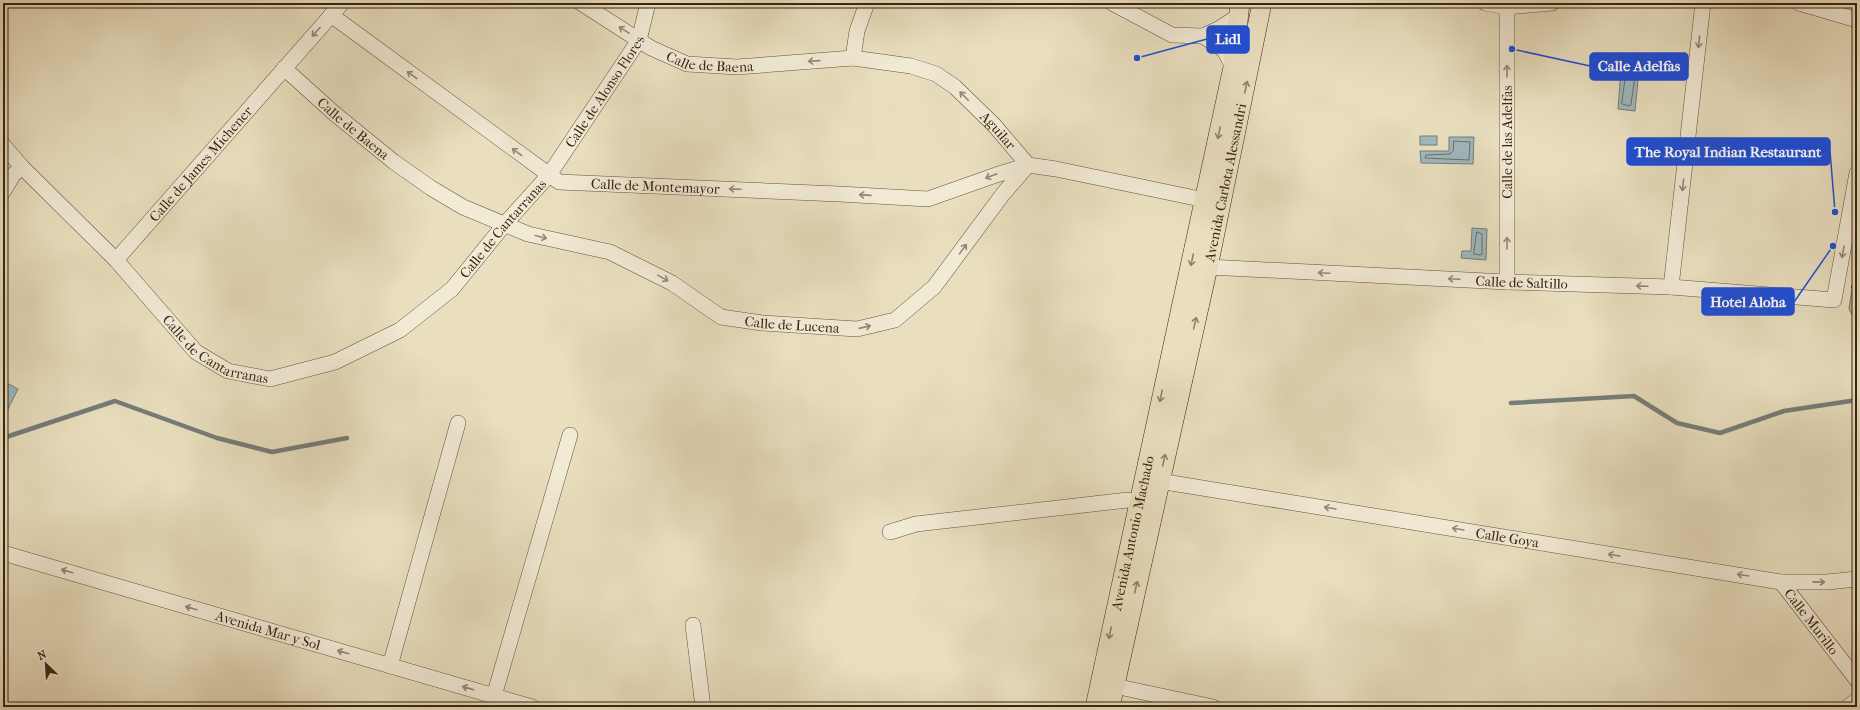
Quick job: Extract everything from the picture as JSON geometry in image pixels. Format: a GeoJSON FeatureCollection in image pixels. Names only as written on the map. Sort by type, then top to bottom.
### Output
{"type":"FeatureCollection","features":[{"type":"Feature","properties":{"kind":"main road","name":"Avenida Carlota Alessandri"},"geometry":{"type":"LineString","coordinates":[[1178,360],[1208,268],[1262,3]]}},
{"type":"Feature","properties":{"kind":"main road","name":"Avenida Carlota Alessandri"},"geometry":{"type":"LineString","coordinates":[[1178,360],[1205,200],[1233,68],[1240,9]]}},
{"type":"Feature","properties":{"kind":"main road","name":"Avenida Antonio Machado"},"geometry":{"type":"LineString","coordinates":[[1095,707],[1107,685],[1159,481],[1178,360]]}},
{"type":"Feature","properties":{"kind":"main road","name":"Avenida Antonio Machado"},"geometry":{"type":"LineString","coordinates":[[1110,707],[1107,685],[1138,502],[1178,360]]}},
{"type":"Feature","properties":{"kind":"street"},"geometry":{"type":"LineString","coordinates":[[284,68],[342,3]]}},
{"type":"Feature","properties":{"kind":"street","name":"Calle de Baena"},"geometry":{"type":"LineString","coordinates":[[581,3],[651,48],[686,64],[737,67],[853,58]]}},
{"type":"Feature","properties":{"kind":"street","name":"Calle de Alonso Flores"},"geometry":{"type":"LineString","coordinates":[[549,175],[639,40],[648,3]]}},
{"type":"Feature","properties":{"kind":"street"},"geometry":{"type":"LineString","coordinates":[[853,58],[857,31],[867,3]]}},
{"type":"Feature","properties":{"kind":"street"},"geometry":{"type":"LineString","coordinates":[[1112,3],[1172,35],[1203,36],[1220,28],[1240,9]]}},
{"type":"Feature","properties":{"kind":"street"},"geometry":{"type":"LineString","coordinates":[[1485,3],[1507,5],[1552,3]]}},
{"type":"Feature","properties":{"kind":"street"},"geometry":{"type":"LineString","coordinates":[[1671,287],[1704,3]]}},
{"type":"Feature","properties":{"kind":"street"},"geometry":{"type":"LineString","coordinates":[[1799,3],[1857,20]]}},
{"type":"Feature","properties":{"kind":"street","name":"Calle de las Adelfas"},"geometry":{"type":"LineString","coordinates":[[1507,5],[1507,282]]}},
{"type":"Feature","properties":{"kind":"street","name":"Calle de Montemayor"},"geometry":{"type":"LineString","coordinates":[[331,14],[559,182],[832,193],[928,199],[996,174],[1028,165]]}},
{"type":"Feature","properties":{"kind":"street"},"geometry":{"type":"LineString","coordinates":[[1203,36],[1224,50],[1233,68]]}},
{"type":"Feature","properties":{"kind":"street","name":"Aguilar"},"geometry":{"type":"LineString","coordinates":[[853,58],[911,66],[936,74],[961,93],[994,125],[1028,165]]}},
{"type":"Feature","properties":{"kind":"street","name":"Calle de Baena"},"geometry":{"type":"LineString","coordinates":[[284,68],[335,114],[400,166],[463,208],[504,225]]}},
{"type":"Feature","properties":{"kind":"street","name":"Calle de James Michener"},"geometry":{"type":"LineString","coordinates":[[116,260],[284,68]]}},
{"type":"Feature","properties":{"kind":"street","name":"Calle de Cantarranas"},"geometry":{"type":"LineString","coordinates":[[3,145],[22,167],[116,260],[196,352],[228,371],[270,379],[335,362],[400,330],[452,289],[504,225],[549,175]]}},
{"type":"Feature","properties":{"kind":"street"},"geometry":{"type":"LineString","coordinates":[[1028,165],[1056,169],[1205,200]]}},
{"type":"Feature","properties":{"kind":"street","name":"Calle de Lucena"},"geometry":{"type":"LineString","coordinates":[[504,225],[528,234],[610,252],[672,283],[721,317],[762,323],[857,329],[895,320],[934,287],[1003,194],[1028,165]]}},
{"type":"Feature","properties":{"kind":"street"},"geometry":{"type":"LineString","coordinates":[[3,192],[13,175],[22,167]]}},
{"type":"Feature","properties":{"kind":"street","name":"Calle de Saltillo"},"geometry":{"type":"LineString","coordinates":[[1208,268],[1507,282],[1671,287],[1834,300],[1857,173]]}},
{"type":"Feature","properties":{"kind":"street"},"geometry":{"type":"LineString","coordinates":[[390,666],[458,423]]}},
{"type":"Feature","properties":{"kind":"street"},"geometry":{"type":"LineString","coordinates":[[494,696],[570,435]]}},
{"type":"Feature","properties":{"kind":"street","name":"Calle Goya"},"geometry":{"type":"LineString","coordinates":[[1159,481],[1781,582],[1827,582],[1857,579]]}},
{"type":"Feature","properties":{"kind":"street"},"geometry":{"type":"LineString","coordinates":[[890,532],[916,524],[1128,500],[1138,502]]}},
{"type":"Feature","properties":{"kind":"street","name":"Avenida Mar y Sol"},"geometry":{"type":"LineString","coordinates":[[3,553],[532,707]]}},
{"type":"Feature","properties":{"kind":"street","name":"Calle Murillo"},"geometry":{"type":"LineString","coordinates":[[1781,582],[1857,680]]}},
{"type":"Feature","properties":{"kind":"street"},"geometry":{"type":"LineString","coordinates":[[693,625],[703,707]]}},
{"type":"Feature","properties":{"kind":"street"},"geometry":{"type":"LineString","coordinates":[[1107,685],[1213,707]]}},
{"type":"Feature","properties":{"kind":"street"},"geometry":{"type":"LineString","coordinates":[[1848,707],[1857,700]]}},
{"type":"Feature","properties":{"kind":"green space"},"geometry":{"type":"Polygon","coordinates":[[[1857,256],[1857,320],[1854,318],[1849,309],[1857,256]]]}},
{"type":"Feature","properties":{"kind":"water"},"geometry":{"type":"Polygon","coordinates":[[[1621,69],[1639,70],[1635,111],[1618,109],[1621,69]]]}},
{"type":"Feature","properties":{"kind":"water"},"geometry":{"type":"Polygon","coordinates":[[[1420,136],[1437,136],[1437,145],[1420,145],[1420,136]]]}},
{"type":"Feature","properties":{"kind":"water"},"geometry":{"type":"Polygon","coordinates":[[[1449,137],[1474,137],[1473,164],[1421,163],[1420,151],[1449,151],[1449,137]]]}},
{"type":"Feature","properties":{"kind":"water"},"geometry":{"type":"Polygon","coordinates":[[[1472,228],[1487,229],[1486,260],[1461,258],[1462,251],[1471,251],[1472,228]]]}},
{"type":"Feature","properties":{"kind":"water"},"geometry":{"type":"Polygon","coordinates":[[[3,381],[18,389],[3,419],[3,381]]]}},
{"type":"Feature","properties":{"kind":"waterway"},"geometry":{"type":"LineString","coordinates":[[1511,403],[1634,396],[1677,423],[1720,433],[1784,411],[1857,400]]}},
{"type":"Feature","properties":{"kind":"waterway"},"geometry":{"type":"LineString","coordinates":[[3,438],[115,401],[217,438],[272,452],[347,438]]}},
{"type":"Feature","properties":{"kind":"place","name":"Calle Adelfas"},"geometry":{"type":"Point","coordinates":[1512,49]}},
{"type":"Feature","properties":{"kind":"place","name":"Lidl"},"geometry":{"type":"Point","coordinates":[1137,58]}},
{"type":"Feature","properties":{"kind":"place","name":"The Royal Indian Restaurant"},"geometry":{"type":"Point","coordinates":[1835,212]}},
{"type":"Feature","properties":{"kind":"place","name":"Hotel Aloha"},"geometry":{"type":"Point","coordinates":[1833,246]}}]}
